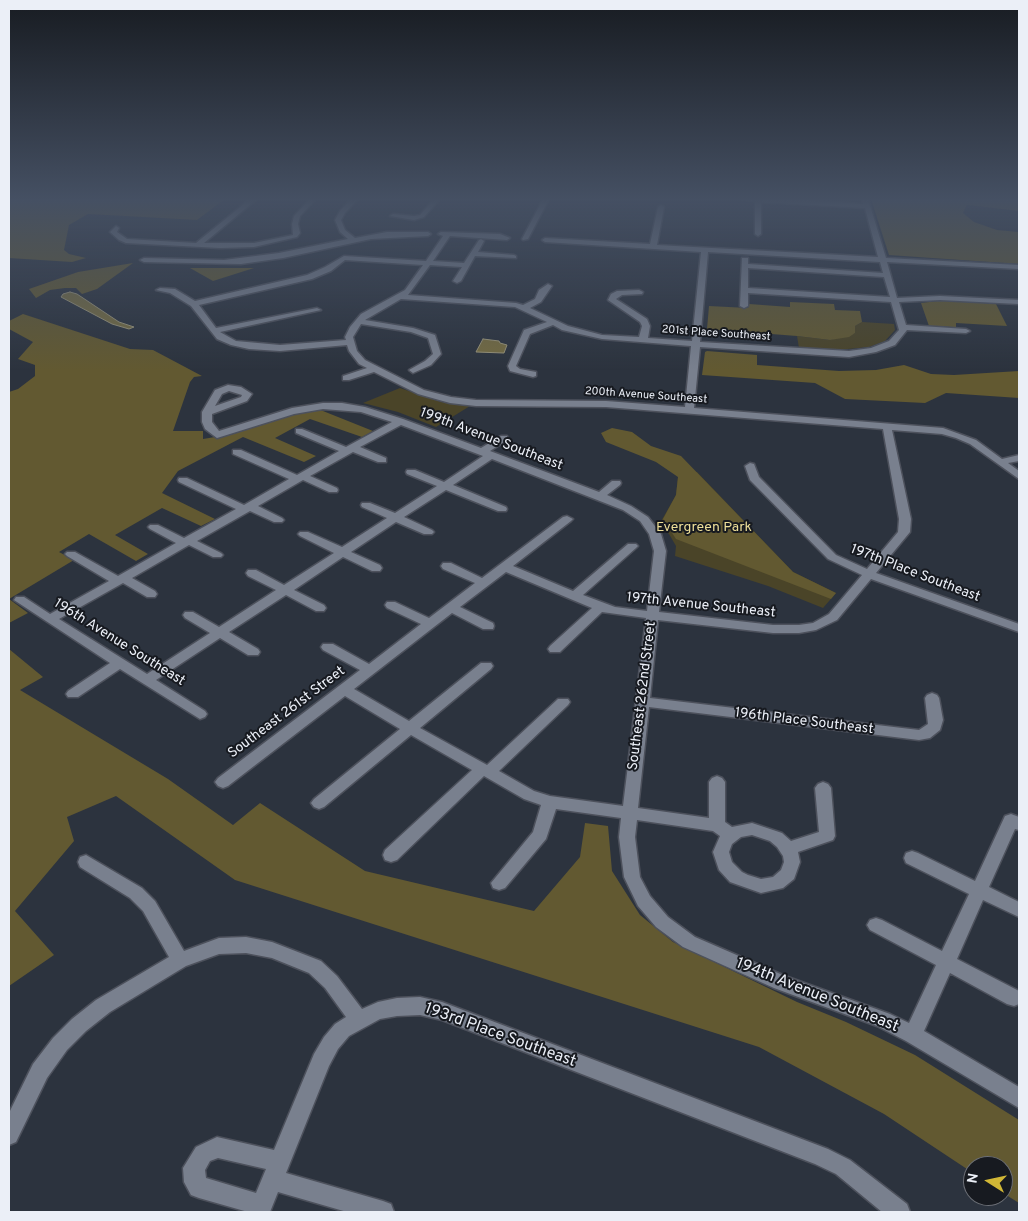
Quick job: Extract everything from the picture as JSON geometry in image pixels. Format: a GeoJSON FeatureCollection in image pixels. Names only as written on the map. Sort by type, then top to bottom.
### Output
{"type":"FeatureCollection","features":[{"type":"Feature","properties":{"kind":"street"},"geometry":{"type":"LineString","coordinates":[[144,260],[242,262],[284,256]]}},
{"type":"Feature","properties":{"kind":"street"},"geometry":{"type":"LineString","coordinates":[[160,290],[172,291],[194,304],[214,331],[228,340],[256,347],[287,348],[349,342],[351,331],[359,321],[368,314],[401,297],[412,287],[433,256]]}},
{"type":"Feature","properties":{"kind":"street"},"geometry":{"type":"LineString","coordinates":[[457,281],[472,256]]}},
{"type":"Feature","properties":{"kind":"street"},"geometry":{"type":"LineString","coordinates":[[500,256],[514,257]]}},
{"type":"Feature","properties":{"kind":"street"},"geometry":{"type":"LineString","coordinates":[[689,410],[704,256]]}},
{"type":"Feature","properties":{"kind":"street"},"geometry":{"type":"LineString","coordinates":[[822,256],[1019,267]]}},
{"type":"Feature","properties":{"kind":"street"},"geometry":{"type":"LineString","coordinates":[[881,256],[903,327],[964,328],[970,340]]}},
{"type":"Feature","properties":{"kind":"street"},"geometry":{"type":"LineString","coordinates":[[194,304],[309,277],[328,269],[344,258],[467,265]]}},
{"type":"Feature","properties":{"kind":"street"},"geometry":{"type":"LineString","coordinates":[[744,306],[745,263],[886,275]]}},
{"type":"Feature","properties":{"kind":"street"},"geometry":{"type":"LineString","coordinates":[[524,308],[538,300],[548,286]]}},
{"type":"Feature","properties":{"kind":"street"},"geometry":{"type":"LineString","coordinates":[[744,290],[894,300],[940,298],[1019,302]]}},
{"type":"Feature","properties":{"kind":"street"},"geometry":{"type":"LineString","coordinates":[[639,292],[620,293],[614,296],[612,300],[644,321],[646,326],[643,340]]}},
{"type":"Feature","properties":{"kind":"street","name":"201st Place Southeast"},"geometry":{"type":"LineString","coordinates":[[401,297],[506,304],[524,308],[565,328],[590,335],[835,354],[879,348],[896,340],[902,334],[903,327]]}},
{"type":"Feature","properties":{"kind":"street"},"geometry":{"type":"LineString","coordinates":[[214,331],[317,310]]}},
{"type":"Feature","properties":{"kind":"street"},"geometry":{"type":"LineString","coordinates":[[359,321],[412,330],[432,338],[437,354],[428,363],[413,370]]}},
{"type":"Feature","properties":{"kind":"street"},"geometry":{"type":"LineString","coordinates":[[533,374],[518,371],[513,369],[512,366],[526,332],[554,322]]}},
{"type":"Feature","properties":{"kind":"street","name":"200th Avenue Southeast"},"geometry":{"type":"LineString","coordinates":[[349,342],[353,351],[362,362],[430,395],[476,403],[591,403],[943,431],[973,442],[1019,476]]}},
{"type":"Feature","properties":{"kind":"street"},"geometry":{"type":"LineString","coordinates":[[346,378],[373,369]]}},
{"type":"Feature","properties":{"kind":"street","name":"199th Avenue Southeast"},"geometry":{"type":"LineString","coordinates":[[208,412],[207,422],[217,435],[292,411],[323,406],[362,409],[400,421],[600,496],[627,508],[644,519]]}},
{"type":"Feature","properties":{"kind":"street"},"geometry":{"type":"LineString","coordinates":[[50,619],[400,421]]}},
{"type":"Feature","properties":{"kind":"street","name":"197th Avenue Southeast"},"geometry":{"type":"LineString","coordinates":[[505,567],[600,607],[653,617],[772,630],[816,626],[833,617],[904,532],[905,519],[887,427]]}},
{"type":"Feature","properties":{"kind":"street"},"geometry":{"type":"LineString","coordinates":[[299,431],[382,460]]}},
{"type":"Feature","properties":{"kind":"street"},"geometry":{"type":"LineString","coordinates":[[146,680],[444,486],[504,438]]}},
{"type":"Feature","properties":{"kind":"street"},"geometry":{"type":"LineString","coordinates":[[237,452],[333,490]]}},
{"type":"Feature","properties":{"kind":"street"},"geometry":{"type":"LineString","coordinates":[[1000,462],[1019,458]]}},
{"type":"Feature","properties":{"kind":"street","name":"197th Place Southeast"},"geometry":{"type":"LineString","coordinates":[[750,466],[754,478],[827,553],[839,561],[869,574],[1019,628]]}},
{"type":"Feature","properties":{"kind":"street"},"geometry":{"type":"LineString","coordinates":[[411,472],[502,509]]}},
{"type":"Feature","properties":{"kind":"street"},"geometry":{"type":"LineString","coordinates":[[183,480],[278,520]]}},
{"type":"Feature","properties":{"kind":"street"},"geometry":{"type":"LineString","coordinates":[[600,496],[616,483]]}},
{"type":"Feature","properties":{"kind":"street"},"geometry":{"type":"LineString","coordinates":[[366,504],[428,532]]}},
{"type":"Feature","properties":{"kind":"street","name":"Southeast 261st Street"},"geometry":{"type":"LineString","coordinates":[[223,782],[567,519]]}},
{"type":"Feature","properties":{"kind":"street","name":"Southeast 262nd Street"},"geometry":{"type":"LineString","coordinates":[[632,877],[627,837],[629,812],[660,551],[655,534],[644,519]]}},
{"type":"Feature","properties":{"kind":"street"},"geometry":{"type":"LineString","coordinates":[[154,527],[217,555]]}},
{"type":"Feature","properties":{"kind":"street"},"geometry":{"type":"LineString","coordinates":[[304,534],[376,568]]}},
{"type":"Feature","properties":{"kind":"street"},"geometry":{"type":"LineString","coordinates":[[575,596],[632,546]]}},
{"type":"Feature","properties":{"kind":"street"},"geometry":{"type":"LineString","coordinates":[[71,554],[151,594]]}},
{"type":"Feature","properties":{"kind":"street"},"geometry":{"type":"LineString","coordinates":[[447,566],[484,583]]}},
{"type":"Feature","properties":{"kind":"street"},"geometry":{"type":"LineString","coordinates":[[252,573],[320,608]]}},
{"type":"Feature","properties":{"kind":"street","name":"196th Avenue Southeast"},"geometry":{"type":"LineString","coordinates":[[20,600],[200,714]]}},
{"type":"Feature","properties":{"kind":"street"},"geometry":{"type":"LineString","coordinates":[[391,604],[430,624]]}},
{"type":"Feature","properties":{"kind":"street"},"geometry":{"type":"LineString","coordinates":[[556,649],[600,607]]}},
{"type":"Feature","properties":{"kind":"street"},"geometry":{"type":"LineString","coordinates":[[451,608],[488,626]]}},
{"type":"Feature","properties":{"kind":"street"},"geometry":{"type":"LineString","coordinates":[[188,615],[253,652]]}},
{"type":"Feature","properties":{"kind":"street","name":"Southeast 261st Street"},"geometry":{"type":"LineString","coordinates":[[328,647],[370,670]]}},
{"type":"Feature","properties":{"kind":"street"},"geometry":{"type":"LineString","coordinates":[[73,694],[120,663]]}},
{"type":"Feature","properties":{"kind":"street"},"geometry":{"type":"LineString","coordinates":[[319,803],[486,666]]}},
{"type":"Feature","properties":{"kind":"street"},"geometry":{"type":"LineString","coordinates":[[345,689],[354,697],[528,795],[550,802],[717,825],[730,835]]}},
{"type":"Feature","properties":{"kind":"street","name":"196th Place Southeast"},"geometry":{"type":"LineString","coordinates":[[643,702],[919,735],[925,734],[935,726],[936,720],[932,698]]}},
{"type":"Feature","properties":{"kind":"street"},"geometry":{"type":"LineString","coordinates":[[391,855],[563,702]]}},
{"type":"Feature","properties":{"kind":"street"},"geometry":{"type":"LineString","coordinates":[[717,782],[717,825]]}},
{"type":"Feature","properties":{"kind":"street"},"geometry":{"type":"LineString","coordinates":[[788,849],[827,836],[823,788]]}},
{"type":"Feature","properties":{"kind":"street"},"geometry":{"type":"LineString","coordinates":[[500,883],[540,835],[550,802]]}},
{"type":"Feature","properties":{"kind":"street"},"geometry":{"type":"LineString","coordinates":[[913,1035],[979,891],[1015,822]]}},
{"type":"Feature","properties":{"kind":"street"},"geometry":{"type":"LineString","coordinates":[[744,830],[760,831],[776,837],[788,849],[792,862],[788,874],[784,879],[769,885],[752,884],[736,877],[725,865],[721,852],[730,835],[744,830]]}},
{"type":"Feature","properties":{"kind":"street"},"geometry":{"type":"LineString","coordinates":[[912,858],[1019,910]]}},
{"type":"Feature","properties":{"kind":"street"},"geometry":{"type":"LineString","coordinates":[[86,862],[136,893],[149,906],[180,960]]}},
{"type":"Feature","properties":{"kind":"street","name":"194th Avenue Southeast"},"geometry":{"type":"LineString","coordinates":[[632,877],[644,901],[662,922],[689,942],[780,982],[856,1008],[913,1035],[1019,1098]]}},
{"type":"Feature","properties":{"kind":"street"},"geometry":{"type":"LineString","coordinates":[[876,925],[1014,998]]}},
{"type":"Feature","properties":{"kind":"street"},"geometry":{"type":"LineString","coordinates":[[9,1135],[40,1071],[60,1044],[103,1006],[180,960],[220,946],[246,945],[272,950],[315,967],[331,982],[359,1020]]}},
{"type":"Feature","properties":{"kind":"street","name":"193rd Place Southeast"},"geometry":{"type":"LineString","coordinates":[[260,1209],[321,1061],[331,1043],[342,1030],[378,1011],[397,1007],[420,1006],[442,1011],[821,1156],[849,1172],[899,1212]]}},
{"type":"Feature","properties":{"kind":"street"},"geometry":{"type":"LineString","coordinates":[[260,1209],[199,1187],[195,1182],[194,1168],[203,1154],[217,1147],[383,1212]]}},
{"type":"Feature","properties":{"kind":"green space"},"geometry":{"type":"Polygon","coordinates":[[[9,256],[77,256],[86,258],[72,262],[9,258],[9,256]]]}},
{"type":"Feature","properties":{"kind":"green space"},"geometry":{"type":"Polygon","coordinates":[[[903,256],[1019,256],[1019,264],[903,256]]]}},
{"type":"Feature","properties":{"kind":"green space"},"geometry":{"type":"Polygon","coordinates":[[[133,263],[97,289],[82,294],[76,288],[65,288],[50,290],[36,298],[29,289],[78,272],[133,263]]]}},
{"type":"Feature","properties":{"kind":"green space"},"geometry":{"type":"Polygon","coordinates":[[[190,268],[254,268],[213,281],[190,268]]]}},
{"type":"Feature","properties":{"kind":"green space"},"geometry":{"type":"Polygon","coordinates":[[[945,300],[996,304],[1007,326],[956,323],[956,327],[929,326],[921,303],[945,300]]]}},
{"type":"Feature","properties":{"kind":"green space"},"geometry":{"type":"Polygon","coordinates":[[[790,302],[834,304],[835,310],[860,311],[862,322],[855,326],[855,333],[849,337],[830,340],[707,329],[709,306],[748,308],[749,304],[790,307],[790,302]]]}},
{"type":"Feature","properties":{"kind":"green space"},"geometry":{"type":"Polygon","coordinates":[[[23,314],[130,349],[153,350],[202,376],[194,377],[190,382],[173,431],[203,431],[203,439],[233,434],[295,412],[318,409],[373,431],[362,437],[310,419],[275,438],[316,456],[304,462],[243,437],[178,471],[162,493],[215,519],[201,526],[162,508],[115,535],[148,554],[136,561],[89,534],[59,552],[74,560],[9,599],[9,392],[18,389],[35,376],[35,365],[18,359],[33,342],[9,329],[9,321],[23,314]]]}},
{"type":"Feature","properties":{"kind":"green space"},"geometry":{"type":"Polygon","coordinates":[[[862,322],[894,324],[895,330],[885,341],[869,347],[827,351],[799,348],[797,336],[830,340],[855,333],[855,326],[862,322]]]}},
{"type":"Feature","properties":{"kind":"green space"},"geometry":{"type":"Polygon","coordinates":[[[705,352],[757,355],[757,365],[839,371],[876,370],[904,365],[931,374],[954,375],[1019,371],[1019,398],[946,393],[925,403],[845,399],[815,383],[702,375],[705,352]]]}},
{"type":"Feature","properties":{"kind":"green space"},"geometry":{"type":"Polygon","coordinates":[[[400,388],[441,402],[470,406],[436,427],[398,412],[363,403],[400,388]]]}},
{"type":"Feature","properties":{"kind":"green space","name":"Evergreen Park"},"geometry":{"type":"Polygon","coordinates":[[[612,428],[632,432],[651,446],[681,456],[793,572],[836,593],[831,599],[676,539],[663,519],[676,495],[678,477],[656,462],[606,442],[601,433],[612,428]]]}},
{"type":"Feature","properties":{"kind":"green space","name":"Evergreen Park"},"geometry":{"type":"Polygon","coordinates":[[[697,472],[793,572],[836,593],[823,608],[768,586],[675,556],[676,546],[669,534],[659,525],[676,495],[678,477],[697,472]]]}},
{"type":"Feature","properties":{"kind":"green space"},"geometry":{"type":"Polygon","coordinates":[[[9,599],[28,613],[9,623],[9,599]]]}},
{"type":"Feature","properties":{"kind":"green space"},"geometry":{"type":"Polygon","coordinates":[[[9,649],[43,677],[20,690],[168,779],[233,825],[260,803],[365,871],[534,911],[580,857],[585,823],[608,826],[612,871],[640,915],[673,942],[797,1002],[846,1022],[915,1055],[1019,1120],[1019,1203],[1013,1199],[1013,1156],[963,1156],[963,1166],[884,1114],[759,1047],[235,880],[116,796],[67,817],[74,841],[15,911],[54,955],[9,986],[9,649]]]}},
{"type":"Feature","properties":{"kind":"shaded area"},"geometry":{"type":"Polygon","coordinates":[[[70,292],[77,294],[119,322],[134,327],[129,329],[112,324],[61,297],[63,294],[70,292]]]}},
{"type":"Feature","properties":{"kind":"shaded area"},"geometry":{"type":"Polygon","coordinates":[[[483,339],[499,341],[507,345],[504,353],[476,352],[483,339]]]}}]}
